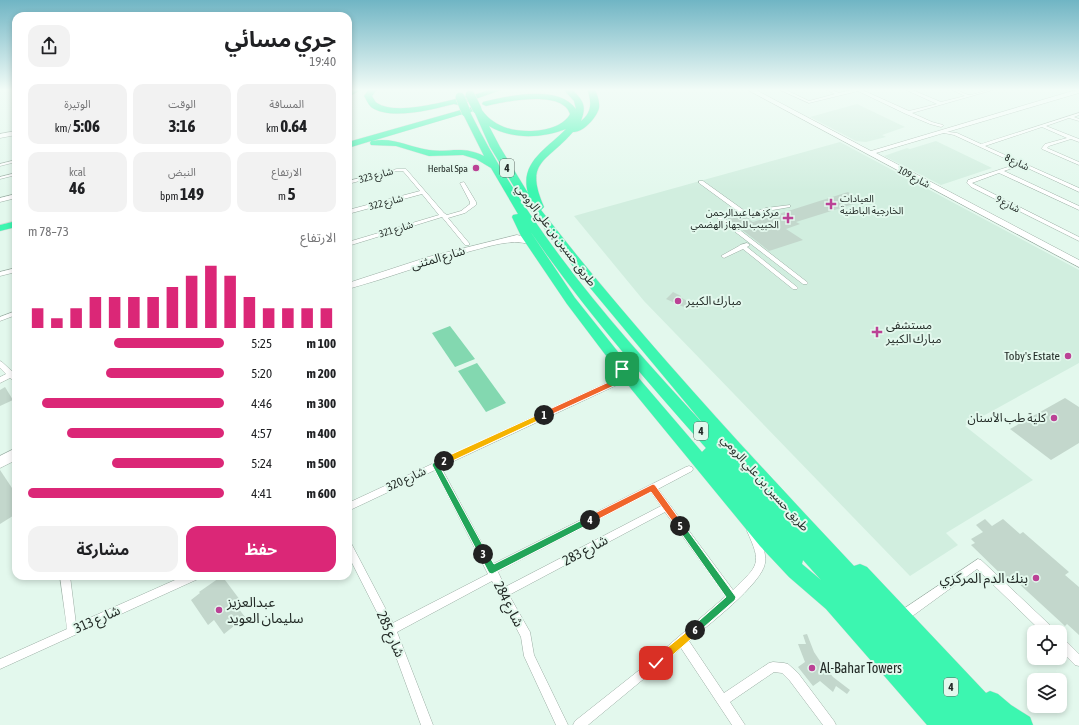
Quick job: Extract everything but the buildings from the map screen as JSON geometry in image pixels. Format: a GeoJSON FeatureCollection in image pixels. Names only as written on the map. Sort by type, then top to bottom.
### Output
{"type":"FeatureCollection","features":[{"type":"Feature","properties":{"kind":"highway"},"geometry":{"type":"LineString","coordinates":[[352,139],[410,123]]}},
{"type":"Feature","properties":{"kind":"highway"},"geometry":{"type":"LineString","coordinates":[[352,146],[427,123]]}},
{"type":"Feature","properties":{"kind":"highway"},"geometry":{"type":"LineString","coordinates":[[433,123],[418,129],[411,137],[412,142],[415,145],[428,150],[447,149],[467,141],[467,123]]}},
{"type":"Feature","properties":{"kind":"highway","name":"طريق حسين بن علي الرومي"},"geometry":{"type":"LineString","coordinates":[[471,123],[493,167],[508,190],[630,364],[912,655],[994,723]]}},
{"type":"Feature","properties":{"kind":"highway","name":"طريق حسين بن علي الرومي"},"geometry":{"type":"LineString","coordinates":[[484,123],[507,169],[545,223],[585,274],[719,432],[912,655],[963,725]]}},
{"type":"Feature","properties":{"kind":"highway"},"geometry":{"type":"LineString","coordinates":[[490,123],[501,129],[516,133],[529,133],[548,132],[562,127],[568,123]]}},
{"type":"Feature","properties":{"kind":"highway"},"geometry":{"type":"LineString","coordinates":[[545,223],[534,195],[531,175],[539,159],[576,123]]}},
{"type":"Feature","properties":{"kind":"highway"},"geometry":{"type":"LineString","coordinates":[[554,143],[577,129],[584,123]]}},
{"type":"Feature","properties":{"kind":"highway"},"geometry":{"type":"LineString","coordinates":[[352,146],[379,142],[398,143],[429,153],[457,152],[472,154],[483,159],[493,167]]}},
{"type":"Feature","properties":{"kind":"highway"},"geometry":{"type":"LineString","coordinates":[[508,190],[519,222],[530,242],[571,301],[630,364],[724,472],[831,601],[942,725]]}},
{"type":"Feature","properties":{"kind":"highway"},"geometry":{"type":"LineString","coordinates":[[0,219],[12,217]]}},
{"type":"Feature","properties":{"kind":"highway"},"geometry":{"type":"LineString","coordinates":[[0,228],[12,225]]}},
{"type":"Feature","properties":{"kind":"highway"},"geometry":{"type":"LineString","coordinates":[[630,364],[637,386],[780,555],[831,601]]}},
{"type":"Feature","properties":{"kind":"highway"},"geometry":{"type":"LineString","coordinates":[[678,382],[740,444],[900,615],[964,680],[1003,713],[1022,725]]}},
{"type":"Feature","properties":{"kind":"highway"},"geometry":{"type":"LineString","coordinates":[[900,615],[994,723]]}},
{"type":"Feature","properties":{"kind":"street","name":"شارع 109"},"geometry":{"type":"LineString","coordinates":[[813,123],[1079,264]]}},
{"type":"Feature","properties":{"kind":"street"},"geometry":{"type":"LineString","coordinates":[[926,123],[941,129],[953,131],[978,123]]}},
{"type":"Feature","properties":{"kind":"street"},"geometry":{"type":"LineString","coordinates":[[870,153],[960,123]]}},
{"type":"Feature","properties":{"kind":"street"},"geometry":{"type":"LineString","coordinates":[[980,146],[1052,123]]}},
{"type":"Feature","properties":{"kind":"street"},"geometry":{"type":"LineString","coordinates":[[889,147],[882,145],[932,126]]}},
{"type":"Feature","properties":{"kind":"street"},"geometry":{"type":"LineString","coordinates":[[1042,126],[1079,141]]}},
{"type":"Feature","properties":{"kind":"street","name":"شارع 8"},"geometry":{"type":"LineString","coordinates":[[953,131],[980,146],[1079,190]]}},
{"type":"Feature","properties":{"kind":"street"},"geometry":{"type":"LineString","coordinates":[[0,136],[12,134]]}},
{"type":"Feature","properties":{"kind":"street"},"geometry":{"type":"LineString","coordinates":[[862,149],[910,135]]}},
{"type":"Feature","properties":{"kind":"street"},"geometry":{"type":"LineString","coordinates":[[1071,138],[1047,145],[1044,148],[1079,164]]}},
{"type":"Feature","properties":{"kind":"street"},"geometry":{"type":"LineString","coordinates":[[0,165],[12,163]]}},
{"type":"Feature","properties":{"kind":"street","name":"شارع 9"},"geometry":{"type":"LineString","coordinates":[[1020,164],[970,181],[969,183],[972,186],[1079,239]]}},
{"type":"Feature","properties":{"kind":"street","name":"شارع 323"},"geometry":{"type":"LineString","coordinates":[[352,182],[397,170],[404,170],[423,192]]}},
{"type":"Feature","properties":{"kind":"street"},"geometry":{"type":"LineString","coordinates":[[1000,171],[1079,208]]}},
{"type":"Feature","properties":{"kind":"street"},"geometry":{"type":"LineString","coordinates":[[0,178],[12,175]]}},
{"type":"Feature","properties":{"kind":"street"},"geometry":{"type":"LineString","coordinates":[[701,182],[748,216],[766,210],[788,206]]}},
{"type":"Feature","properties":{"kind":"street","name":"شارع 321"},"geometry":{"type":"LineString","coordinates":[[352,243],[463,212],[473,205],[473,202],[462,183]]}},
{"type":"Feature","properties":{"kind":"street"},"geometry":{"type":"LineString","coordinates":[[423,192],[445,216],[467,244]]}},
{"type":"Feature","properties":{"kind":"street","name":"شارع 322"},"geometry":{"type":"LineString","coordinates":[[352,211],[423,192]]}},
{"type":"Feature","properties":{"kind":"street"},"geometry":{"type":"LineString","coordinates":[[0,200],[12,197]]}},
{"type":"Feature","properties":{"kind":"street"},"geometry":{"type":"LineString","coordinates":[[740,210],[719,217],[805,283]]}},
{"type":"Feature","properties":{"kind":"street","name":"شارع المثنى"},"geometry":{"type":"LineString","coordinates":[[352,280],[410,260],[516,232],[519,229],[519,222]]}},
{"type":"Feature","properties":{"kind":"street","name":"شارع المثنى"},"geometry":{"type":"LineString","coordinates":[[352,285],[431,259],[500,241],[517,238],[530,242]]}},
{"type":"Feature","properties":{"kind":"street"},"geometry":{"type":"LineString","coordinates":[[724,256],[742,246],[753,243]]}},
{"type":"Feature","properties":{"kind":"street"},"geometry":{"type":"LineString","coordinates":[[742,246],[795,288]]}},
{"type":"Feature","properties":{"kind":"street"},"geometry":{"type":"LineString","coordinates":[[0,274],[12,271]]}},
{"type":"Feature","properties":{"kind":"street"},"geometry":{"type":"LineString","coordinates":[[0,319],[12,314]]}},
{"type":"Feature","properties":{"kind":"street"},"geometry":{"type":"LineString","coordinates":[[0,364],[12,375]]}},
{"type":"Feature","properties":{"kind":"street"},"geometry":{"type":"LineString","coordinates":[[630,364],[616,382],[637,386]]}},
{"type":"Feature","properties":{"kind":"street"},"geometry":{"type":"LineString","coordinates":[[0,380],[12,377]]}},
{"type":"Feature","properties":{"kind":"street","name":"شارع 320"},"geometry":{"type":"LineString","coordinates":[[352,505],[616,382]]}},
{"type":"Feature","properties":{"kind":"street"},"geometry":{"type":"LineString","coordinates":[[0,454],[12,446]]}},
{"type":"Feature","properties":{"kind":"street"},"geometry":{"type":"LineString","coordinates":[[0,462],[12,455]]}},
{"type":"Feature","properties":{"kind":"street","name":"شارع 284"},"geometry":{"type":"LineString","coordinates":[[436,465],[526,636],[528,656],[562,725]]}},
{"type":"Feature","properties":{"kind":"street","name":"شارع 283"},"geometry":{"type":"LineString","coordinates":[[391,630],[493,573],[689,469]]}},
{"type":"Feature","properties":{"kind":"street"},"geometry":{"type":"LineString","coordinates":[[653,488],[732,597]]}},
{"type":"Feature","properties":{"kind":"street","name":"شارع 283"},"geometry":{"type":"LineString","coordinates":[[504,593],[667,508]]}},
{"type":"Feature","properties":{"kind":"street"},"geometry":{"type":"LineString","coordinates":[[579,725],[683,641],[732,597],[757,572],[760,566],[759,550],[741,509]]}},
{"type":"Feature","properties":{"kind":"street","name":"شارع 285"},"geometry":{"type":"LineString","coordinates":[[352,554],[391,630],[427,725]]}},
{"type":"Feature","properties":{"kind":"street"},"geometry":{"type":"LineString","coordinates":[[900,615],[978,563],[1042,625]]}},
{"type":"Feature","properties":{"kind":"street"},"geometry":{"type":"LineString","coordinates":[[66,580],[72,630]]}},
{"type":"Feature","properties":{"kind":"street","name":"شارع 313"},"geometry":{"type":"LineString","coordinates":[[0,664],[72,630],[186,580]]}},
{"type":"Feature","properties":{"kind":"street"},"geometry":{"type":"LineString","coordinates":[[683,641],[739,725]]}},
{"type":"Feature","properties":{"kind":"street"},"geometry":{"type":"LineString","coordinates":[[1067,650],[1079,661]]}},
{"type":"Feature","properties":{"kind":"street"},"geometry":{"type":"LineString","coordinates":[[723,700],[773,667],[784,668],[794,677],[830,725]]}},
{"type":"Feature","properties":{"kind":"shaded area"},"geometry":{"type":"Polygon","coordinates":[[[821,123],[896,123],[905,127],[882,135],[886,137],[866,142],[856,141],[821,123]]]}},
{"type":"Feature","properties":{"kind":"shaded area"},"geometry":{"type":"Polygon","coordinates":[[[936,141],[992,168],[941,185],[884,156],[907,148],[910,149],[936,141]]]}},
{"type":"Feature","properties":{"kind":"shaded area","name":"مستشفى مبارك الكبير"},"geometry":{"type":"Polygon","coordinates":[[[840,142],[1079,270],[1079,363],[965,426],[1033,480],[946,533],[958,545],[910,576],[644,301],[574,216],[840,142]]]}},
{"type":"Feature","properties":{"kind":"green space"},"geometry":{"type":"Polygon","coordinates":[[[450,326],[475,359],[455,367],[432,333],[450,326]]]}},
{"type":"Feature","properties":{"kind":"green space"},"geometry":{"type":"Polygon","coordinates":[[[477,363],[506,403],[486,412],[458,371],[477,363]]]}},
{"type":"Feature","properties":{"kind":"place","name":"Herbal Spa"},"geometry":{"type":"Point","coordinates":[476,168]}},
{"type":"Feature","properties":{"kind":"place","name":"العيادات الخارجية الباطنية"},"geometry":{"type":"Point","coordinates":[831,204]}},
{"type":"Feature","properties":{"kind":"place","name":"مركز هيا عبدالرحمن الحبيب للجهاز الهضمي"},"geometry":{"type":"Point","coordinates":[788,218]}},
{"type":"Feature","properties":{"kind":"place","name":"مبارك الكبير"},"geometry":{"type":"Point","coordinates":[678,301]}},
{"type":"Feature","properties":{"kind":"place","name":"مستشفى مبارك الكبير"},"geometry":{"type":"Point","coordinates":[877,332]}},
{"type":"Feature","properties":{"kind":"place","name":"Toby's Estate"},"geometry":{"type":"Point","coordinates":[1068,356]}},
{"type":"Feature","properties":{"kind":"place","name":"كلية طب الأسنان"},"geometry":{"type":"Point","coordinates":[1054,418]}},
{"type":"Feature","properties":{"kind":"place","name":"بنك الدم المركزي"},"geometry":{"type":"Point","coordinates":[1036,578]}},
{"type":"Feature","properties":{"kind":"place","name":"عبدالعزيز سليمان العويد"},"geometry":{"type":"Point","coordinates":[219,610]}},
{"type":"Feature","properties":{"kind":"place","name":"Al-Bahar Towers"},"geometry":{"type":"Point","coordinates":[812,668]}},
{"type":"Feature","properties":{"kind":"route"},"geometry":{"type":"LineString","coordinates":[[622,369],[622,375],[616,382],[436,465],[492,570],[653,488],[732,597],[656,663]]}}]}
